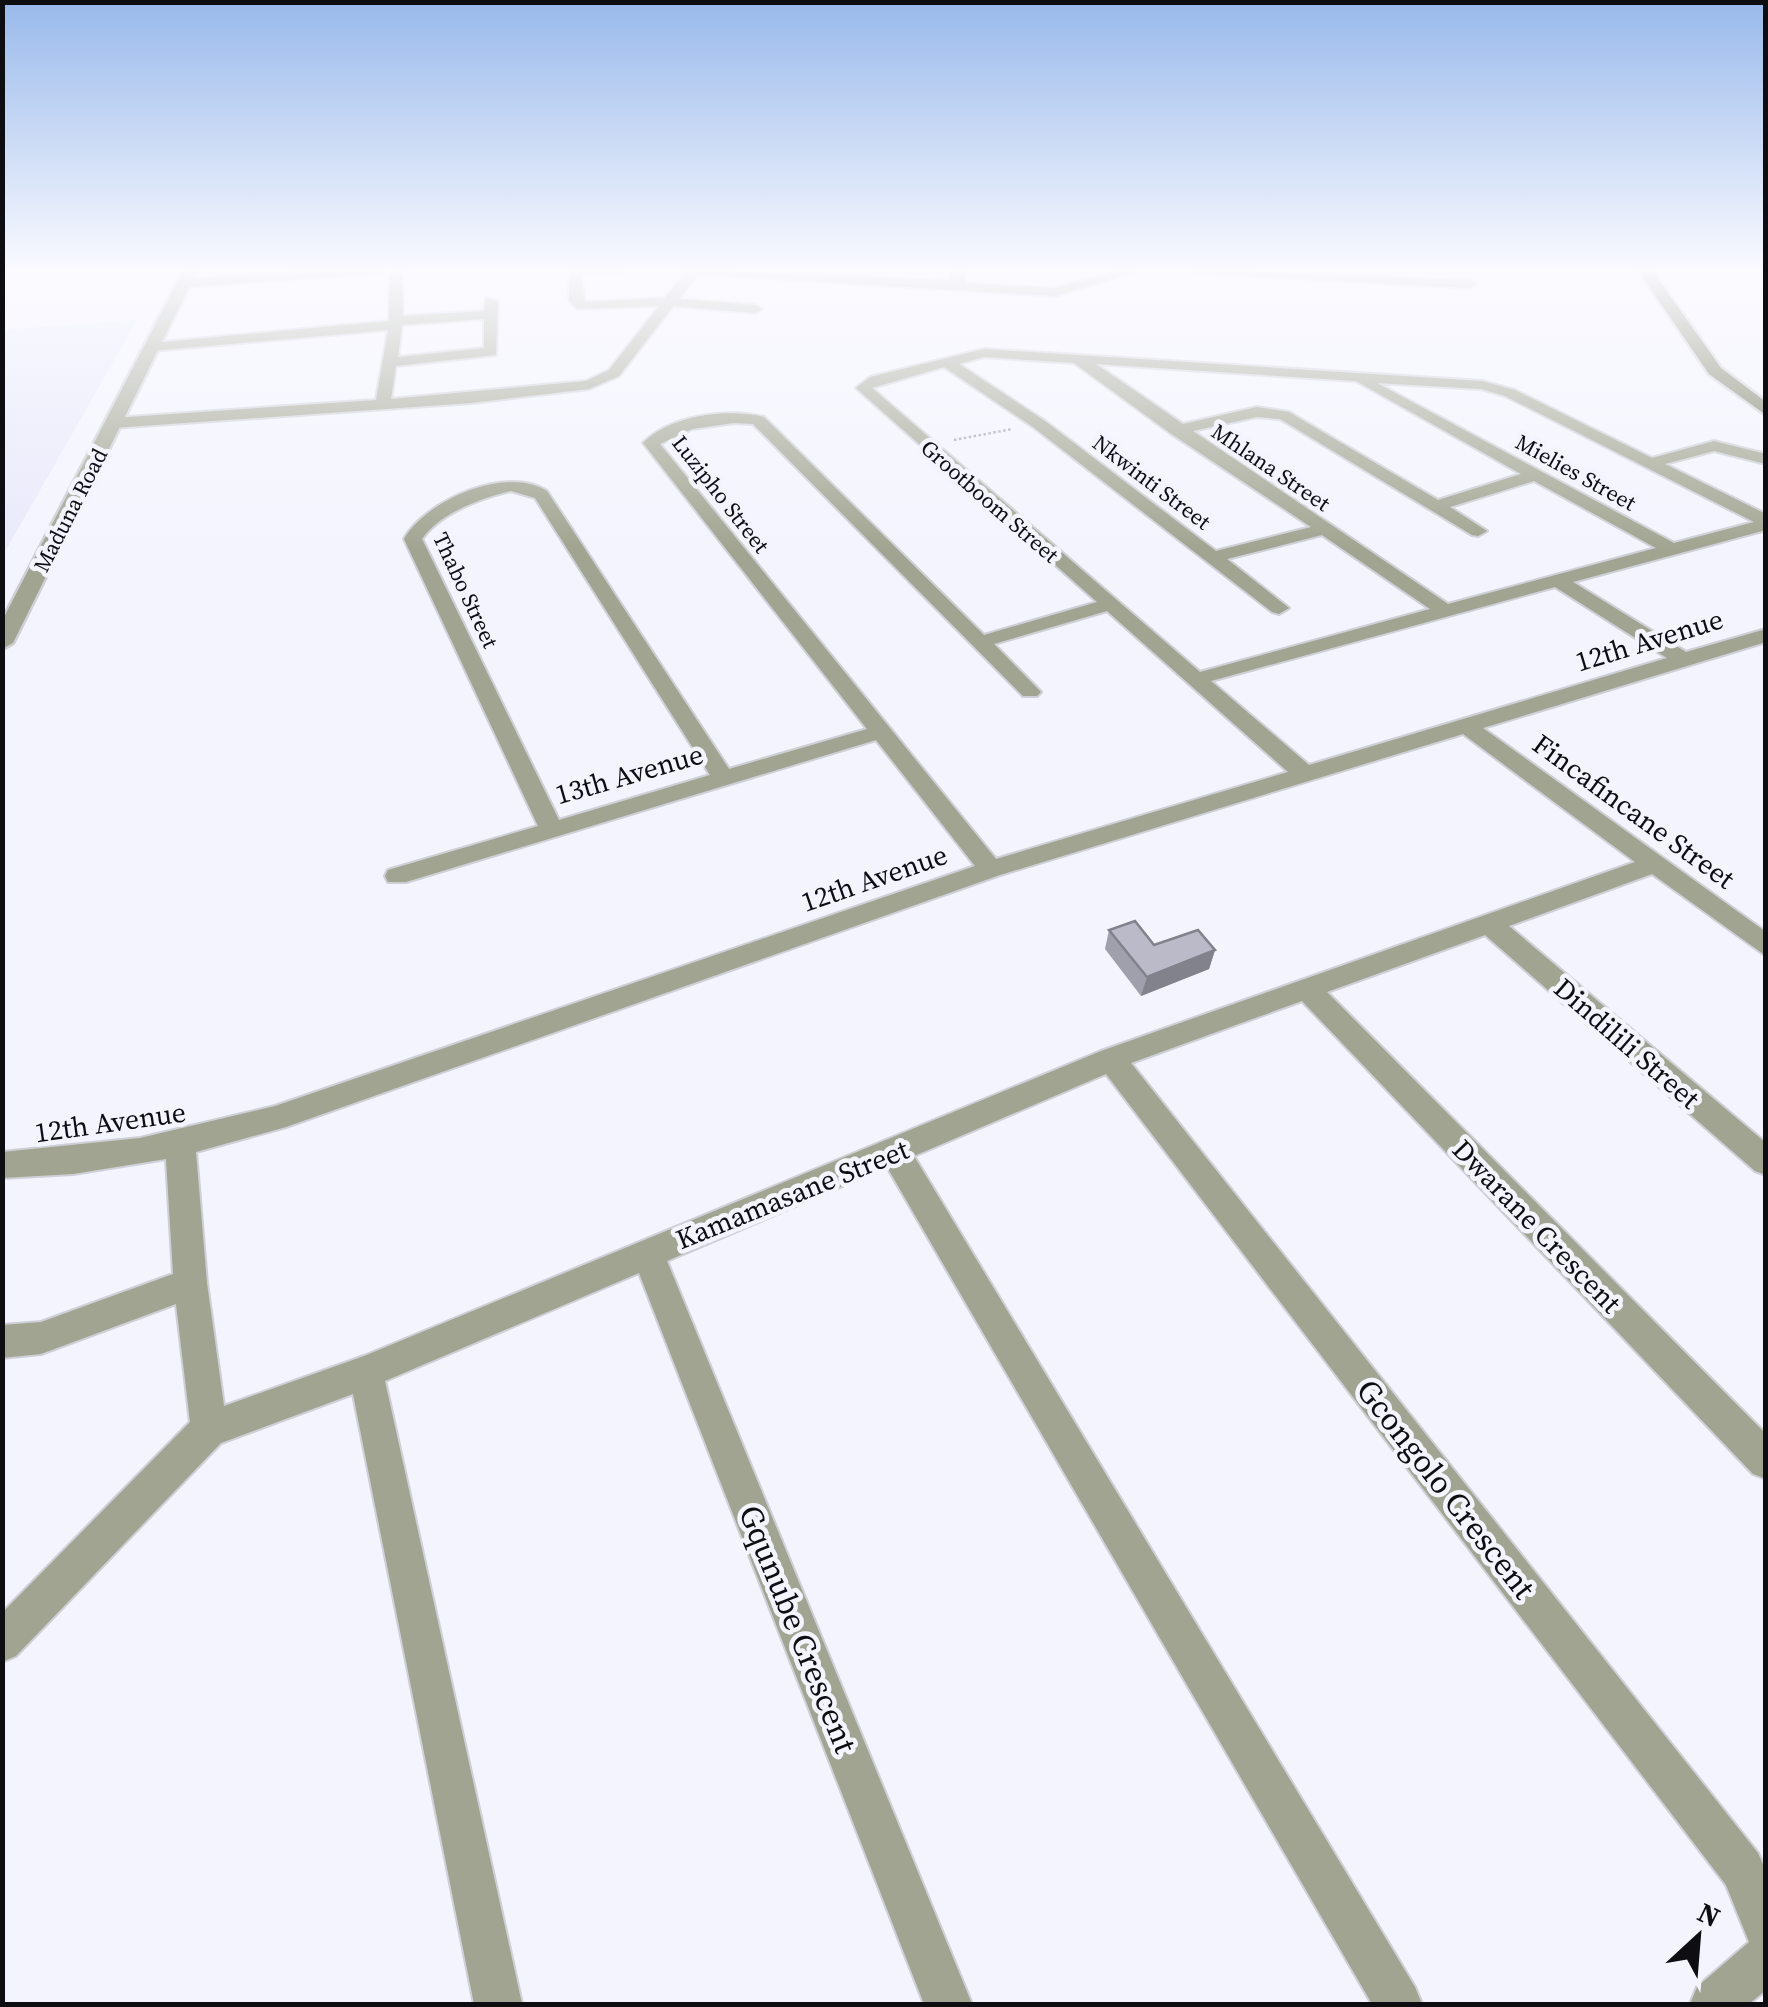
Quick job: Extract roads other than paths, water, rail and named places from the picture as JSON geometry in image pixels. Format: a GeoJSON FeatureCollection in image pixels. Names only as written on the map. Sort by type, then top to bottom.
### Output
{"type":"FeatureCollection","features":[{"type":"Feature","properties":{"kind":"main road"},"geometry":{"type":"LineString","coordinates":[[1709,363],[1715,372],[1766,410]]}},
{"type":"Feature","properties":{"kind":"street","name":"Maduna Road"},"geometry":{"type":"LineString","coordinates":[[2,643],[144,363]]}},
{"type":"Feature","properties":{"kind":"street"},"geometry":{"type":"LineString","coordinates":[[383,404],[390,363]]}},
{"type":"Feature","properties":{"kind":"street"},"geometry":{"type":"LineString","coordinates":[[113,423],[554,390],[601,381],[622,363]]}},
{"type":"Feature","properties":{"kind":"street","name":"Grootboom Street"},"geometry":{"type":"LineString","coordinates":[[939,363],[875,380],[863,388],[1306,776]]}},
{"type":"Feature","properties":{"kind":"street","name":"Nkwinti Street"},"geometry":{"type":"LineString","coordinates":[[947,363],[1039,424],[1280,608]]}},
{"type":"Feature","properties":{"kind":"street","name":"Mhlana Street"},"geometry":{"type":"LineString","coordinates":[[1082,363],[1444,611]]}},
{"type":"Feature","properties":{"kind":"street","name":"Grootboom Street"},"geometry":{"type":"LineString","coordinates":[[1157,363],[1500,389],[1766,523]]}},
{"type":"Feature","properties":{"kind":"street","name":"Mielies Street"},"geometry":{"type":"LineString","coordinates":[[1352,376],[1673,550]]}},
{"type":"Feature","properties":{"kind":"street"},"geometry":{"type":"LineString","coordinates":[[1176,430],[1256,412],[1284,414],[1478,530]]}},
{"type":"Feature","properties":{"kind":"street","name":"Luzipho Street"},"geometry":{"type":"LineString","coordinates":[[991,869],[650,445],[652,441],[726,417],[758,420],[1030,692]]}},
{"type":"Feature","properties":{"kind":"street"},"geometry":{"type":"LineString","coordinates":[[1650,463],[1714,446],[1766,460]]}},
{"type":"Feature","properties":{"kind":"street"},"geometry":{"type":"LineString","coordinates":[[1438,505],[1534,475]]}},
{"type":"Feature","properties":{"kind":"street","name":"Thabo Street"},"geometry":{"type":"LineString","coordinates":[[551,828],[412,539],[422,524],[497,488],[519,486],[538,492],[723,777]]}},
{"type":"Feature","properties":{"kind":"street","name":"Grootboom Street"},"geometry":{"type":"LineString","coordinates":[[1196,679],[1766,523]]}},
{"type":"Feature","properties":{"kind":"street"},"geometry":{"type":"LineString","coordinates":[[1214,557],[1324,530]]}},
{"type":"Feature","properties":{"kind":"street"},"geometry":{"type":"LineString","coordinates":[[1558,581],[1686,661]]}},
{"type":"Feature","properties":{"kind":"street"},"geometry":{"type":"LineString","coordinates":[[980,642],[1108,605]]}},
{"type":"Feature","properties":{"kind":"street","name":"12th Avenue"},"geometry":{"type":"LineString","coordinates":[[2,1166],[76,1164],[180,1146],[336,1098],[991,869],[1766,635]]}},
{"type":"Feature","properties":{"kind":"street","name":"Fincafincane Street"},"geometry":{"type":"LineString","coordinates":[[1467,726],[1766,946]]}},
{"type":"Feature","properties":{"kind":"street","name":"13th Avenue"},"geometry":{"type":"LineString","coordinates":[[397,876],[880,732]]}},
{"type":"Feature","properties":{"kind":"street","name":"Kamamasane Street"},"geometry":{"type":"LineString","coordinates":[[2,1642],[209,1429],[366,1372],[1111,1059],[1655,864]]}},
{"type":"Feature","properties":{"kind":"street","name":"Dindilili Street"},"geometry":{"type":"LineString","coordinates":[[1489,924],[1766,1162]]}},
{"type":"Feature","properties":{"kind":"street","name":"Dwarane Crescent"},"geometry":{"type":"LineString","coordinates":[[1308,990],[1766,1461]]}},
{"type":"Feature","properties":{"kind":"street","name":"Gcongolo Crescent"},"geometry":{"type":"LineString","coordinates":[[1111,1059],[1742,1869],[1766,1926]]}},
{"type":"Feature","properties":{"kind":"street"},"geometry":{"type":"LineString","coordinates":[[180,1146],[190,1283],[209,1429]]}},
{"type":"Feature","properties":{"kind":"street"},"geometry":{"type":"LineString","coordinates":[[895,1152],[1398,2004]]}},
{"type":"Feature","properties":{"kind":"street","name":"Gqunube Crescent"},"geometry":{"type":"LineString","coordinates":[[648,1253],[948,2004]]}},
{"type":"Feature","properties":{"kind":"street"},"geometry":{"type":"LineString","coordinates":[[2,1342],[40,1338],[190,1283]]}},
{"type":"Feature","properties":{"kind":"street"},"geometry":{"type":"LineString","coordinates":[[366,1372],[498,2004]]}},
{"type":"Feature","properties":{"kind":"street"},"geometry":{"type":"LineString","coordinates":[[1714,2004],[1766,1958]]}}]}
